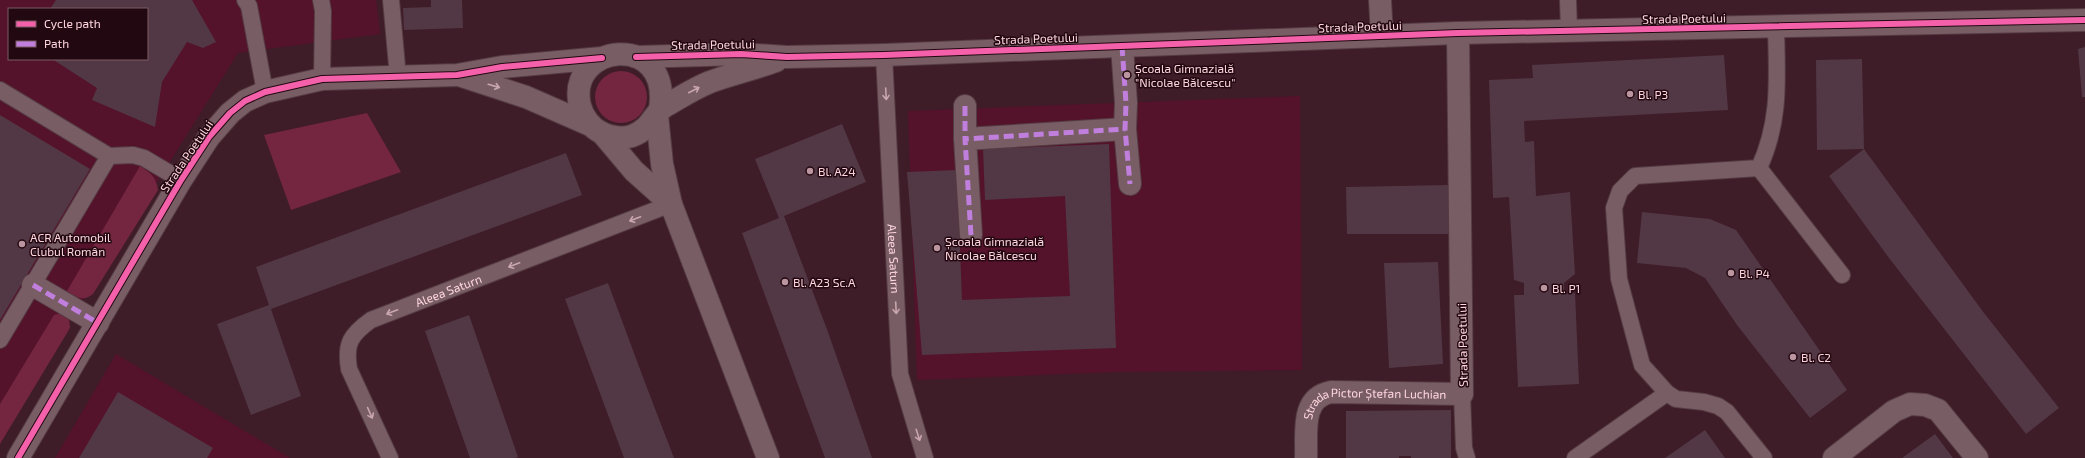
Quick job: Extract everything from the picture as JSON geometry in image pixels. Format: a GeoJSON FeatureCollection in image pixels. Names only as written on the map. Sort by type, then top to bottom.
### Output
{"type":"FeatureCollection","features":[{"type":"Feature","properties":{"kind":"street"},"geometry":{"type":"LineString","coordinates":[[1380,0],[1382,36]]}},
{"type":"Feature","properties":{"kind":"street","name":"Strada Poetului"},"geometry":{"type":"LineString","coordinates":[[636,57],[741,54],[787,57],[884,55],[1458,32],[2085,20]]}},
{"type":"Feature","properties":{"kind":"street","name":"Strada Poetului"},"geometry":{"type":"LineString","coordinates":[[1458,32],[1462,394]]}},
{"type":"Feature","properties":{"kind":"street"},"geometry":{"type":"LineString","coordinates":[[1122,46],[1126,103],[1125,129],[1130,184]]}},
{"type":"Feature","properties":{"kind":"street","name":"Strada Poetului"},"geometry":{"type":"LineString","coordinates":[[18,458],[180,180],[209,137],[230,113],[245,100],[265,92],[322,79],[457,75],[502,67],[602,58],[613,54],[625,54],[636,57],[646,63],[654,71],[660,82],[662,96],[658,112],[653,121],[643,130],[630,136],[616,137],[526,97],[457,75]]}},
{"type":"Feature","properties":{"kind":"street","name":"Strada Poetului"},"geometry":{"type":"LineString","coordinates":[[658,112],[708,83],[787,57]]}},
{"type":"Feature","properties":{"kind":"street","name":"Strada Poetului"},"geometry":{"type":"LineString","coordinates":[[596,129],[582,113],[579,99],[580,85],[584,74],[592,65],[602,58]]}},
{"type":"Feature","properties":{"kind":"street"},"geometry":{"type":"LineString","coordinates":[[964,106],[971,235]]}},
{"type":"Feature","properties":{"kind":"street"},"geometry":{"type":"LineString","coordinates":[[658,112],[662,164],[671,204],[768,458]]}},
{"type":"Feature","properties":{"kind":"street"},"geometry":{"type":"LineString","coordinates":[[596,129],[634,172],[671,204]]}},
{"type":"Feature","properties":{"kind":"street"},"geometry":{"type":"LineString","coordinates":[[965,139],[1125,129]]}},
{"type":"Feature","properties":{"kind":"street"},"geometry":{"type":"LineString","coordinates":[[33,285],[98,323]]}},
{"type":"Feature","properties":{"kind":"street","name":"Strada Pictor Ștefan Luchian"},"geometry":{"type":"LineString","coordinates":[[1306,458],[1308,414],[1310,405],[1315,398],[1323,394],[1331,392],[1462,394]]}},
{"type":"Feature","properties":{"kind":"street"},"geometry":{"type":"LineString","coordinates":[[1834,458],[1894,411],[1910,404],[1925,405],[1938,410],[1977,458]]}},
{"type":"Feature","properties":{"kind":"lane"},"geometry":{"type":"LineString","coordinates":[[245,0],[249,6],[265,92]]}},
{"type":"Feature","properties":{"kind":"lane"},"geometry":{"type":"LineString","coordinates":[[321,0],[323,11],[322,79]]}},
{"type":"Feature","properties":{"kind":"lane"},"geometry":{"type":"LineString","coordinates":[[391,0],[398,77]]}},
{"type":"Feature","properties":{"kind":"lane"},"geometry":{"type":"LineString","coordinates":[[1568,0],[1569,30]]}},
{"type":"Feature","properties":{"kind":"lane"},"geometry":{"type":"LineString","coordinates":[[1759,168],[1769,147],[1774,128],[1777,85],[1776,27]]}},
{"type":"Feature","properties":{"kind":"lane","name":"Aleea Saturn"},"geometry":{"type":"LineString","coordinates":[[884,55],[900,374],[925,458]]}},
{"type":"Feature","properties":{"kind":"lane"},"geometry":{"type":"LineString","coordinates":[[0,90],[109,156],[133,155],[144,158],[180,180]]}},
{"type":"Feature","properties":{"kind":"lane"},"geometry":{"type":"LineString","coordinates":[[0,340],[109,156]]}},
{"type":"Feature","properties":{"kind":"lane"},"geometry":{"type":"LineString","coordinates":[[1759,168],[1635,176],[1620,192],[1614,208],[1619,279],[1642,365],[1667,393],[1676,399],[1704,402],[1718,406],[1728,412],[1764,458]]}},
{"type":"Feature","properties":{"kind":"lane"},"geometry":{"type":"LineString","coordinates":[[1759,168],[1842,274]]}},
{"type":"Feature","properties":{"kind":"lane","name":"Aleea Saturn"},"geometry":{"type":"LineString","coordinates":[[390,458],[350,369],[346,353],[350,340],[359,329],[371,320],[671,204]]}},
{"type":"Feature","properties":{"kind":"lane"},"geometry":{"type":"LineString","coordinates":[[1575,458],[1667,393]]}},
{"type":"Feature","properties":{"kind":"lane"},"geometry":{"type":"LineString","coordinates":[[1462,394],[1464,448],[1467,458]]}},
{"type":"Feature","properties":{"kind":"shaded area"},"geometry":{"type":"Polygon","coordinates":[[[0,0],[376,0],[380,34],[238,53],[0,433],[0,0]]]}},
{"type":"Feature","properties":{"kind":"shaded area"},"geometry":{"type":"Polygon","coordinates":[[[621,71],[631,73],[639,79],[645,87],[647,97],[645,107],[639,115],[631,121],[621,123],[611,121],[603,115],[597,107],[595,97],[597,87],[603,79],[611,73],[621,71]]]}},
{"type":"Feature","properties":{"kind":"shaded area"},"geometry":{"type":"Polygon","coordinates":[[[1300,96],[1302,370],[1116,372],[917,380],[908,111],[1300,96]]]}},
{"type":"Feature","properties":{"kind":"shaded area"},"geometry":{"type":"Polygon","coordinates":[[[367,113],[401,172],[291,210],[264,135],[367,113]]]}},
{"type":"Feature","properties":{"kind":"shaded area"},"geometry":{"type":"Polygon","coordinates":[[[140,166],[152,176],[156,182],[158,190],[93,294],[86,298],[77,297],[67,291],[140,166]]]}},
{"type":"Feature","properties":{"kind":"shaded area"},"geometry":{"type":"Polygon","coordinates":[[[62,313],[69,318],[70,328],[0,444],[0,404],[54,315],[62,313]]]}},
{"type":"Feature","properties":{"kind":"shaded area"},"geometry":{"type":"Polygon","coordinates":[[[116,354],[290,458],[55,458],[116,354]]]}},
{"type":"Feature","properties":{"kind":"building"},"geometry":{"type":"Polygon","coordinates":[[[56,0],[192,0],[216,42],[203,48],[187,42],[162,82],[155,127],[92,100],[97,88],[54,60],[148,60],[148,8],[51,8],[56,0]]]}},
{"type":"Feature","properties":{"kind":"building"},"geometry":{"type":"Polygon","coordinates":[[[431,0],[462,0],[463,28],[404,30],[403,8],[431,7],[431,0]]]}},
{"type":"Feature","properties":{"kind":"building"},"geometry":{"type":"Polygon","coordinates":[[[2085,47],[2085,97],[2082,97],[2078,49],[2085,47]]]}},
{"type":"Feature","properties":{"kind":"building"},"geometry":{"type":"Polygon","coordinates":[[[1724,55],[1728,110],[1524,121],[1525,142],[1534,141],[1536,196],[1570,192],[1575,274],[1564,283],[1564,294],[1575,293],[1579,384],[1518,387],[1514,295],[1524,295],[1524,283],[1514,280],[1509,197],[1493,198],[1489,80],[1533,78],[1532,65],[1724,55]]]}},
{"type":"Feature","properties":{"kind":"building"},"geometry":{"type":"Polygon","coordinates":[[[1862,59],[1864,149],[1817,150],[1816,60],[1862,59]]]}},
{"type":"Feature","properties":{"kind":"building","name":"ACR Automobil Clubul Român"},"geometry":{"type":"Polygon","coordinates":[[[0,115],[90,169],[0,320],[0,115]]]}},
{"type":"Feature","properties":{"kind":"building"},"geometry":{"type":"Polygon","coordinates":[[[842,124],[866,182],[784,216],[828,332],[872,458],[825,458],[742,233],[779,218],[755,159],[842,124]]]}},
{"type":"Feature","properties":{"kind":"building","name":"Școala Gimnazială Nicolae Bălcescu"},"geometry":{"type":"Polygon","coordinates":[[[1109,144],[1116,348],[922,355],[907,172],[957,170],[962,300],[1070,296],[1065,196],[985,200],[983,149],[1109,144]]]}},
{"type":"Feature","properties":{"kind":"building"},"geometry":{"type":"Polygon","coordinates":[[[1864,149],[1984,313],[2059,408],[2026,434],[1889,258],[1829,176],[1864,149]]]}},
{"type":"Feature","properties":{"kind":"building"},"geometry":{"type":"Polygon","coordinates":[[[566,153],[582,195],[271,309],[301,396],[251,415],[217,324],[269,305],[256,267],[566,153]]]}},
{"type":"Feature","properties":{"kind":"building"},"geometry":{"type":"Polygon","coordinates":[[[1450,185],[1453,234],[1347,234],[1346,187],[1450,185]]]}},
{"type":"Feature","properties":{"kind":"building"},"geometry":{"type":"Polygon","coordinates":[[[1642,212],[1710,219],[1736,230],[1847,390],[1810,418],[1737,325],[1705,278],[1686,268],[1637,263],[1642,212]]]}},
{"type":"Feature","properties":{"kind":"building"},"geometry":{"type":"Polygon","coordinates":[[[1438,262],[1443,364],[1389,368],[1384,263],[1438,262]]]}},
{"type":"Feature","properties":{"kind":"building"},"geometry":{"type":"Polygon","coordinates":[[[608,283],[674,458],[624,458],[565,299],[608,283]]]}},
{"type":"Feature","properties":{"kind":"building"},"geometry":{"type":"Polygon","coordinates":[[[469,315],[518,457],[515,458],[470,458],[425,331],[469,315]]]}},
{"type":"Feature","properties":{"kind":"building"},"geometry":{"type":"Polygon","coordinates":[[[118,392],[213,448],[207,458],[79,458],[118,392]]]}},
{"type":"Feature","properties":{"kind":"building"},"geometry":{"type":"Polygon","coordinates":[[[1451,410],[1451,458],[1411,458],[1411,456],[1399,456],[1399,458],[1346,458],[1346,411],[1451,410]]]}},
{"type":"Feature","properties":{"kind":"building"},"geometry":{"type":"Polygon","coordinates":[[[1705,430],[1725,458],[1665,458],[1705,430]]]}},
{"type":"Feature","properties":{"kind":"building"},"geometry":{"type":"Polygon","coordinates":[[[1935,434],[1953,458],[1902,458],[1935,434]]]}},
{"type":"Feature","properties":{"kind":"marked path"},"geometry":{"type":"LineString","coordinates":[[1122,46],[1126,103],[1125,129],[1130,184]]}},
{"type":"Feature","properties":{"kind":"marked path"},"geometry":{"type":"LineString","coordinates":[[965,106],[965,139]]}},
{"type":"Feature","properties":{"kind":"marked path"},"geometry":{"type":"LineString","coordinates":[[971,235],[965,139],[1125,129]]}},
{"type":"Feature","properties":{"kind":"marked path"},"geometry":{"type":"LineString","coordinates":[[33,285],[98,323]]}},
{"type":"Feature","properties":{"kind":"cycle path"},"geometry":{"type":"LineString","coordinates":[[636,57],[741,54],[787,57],[884,55],[1458,33],[2085,20]]}},
{"type":"Feature","properties":{"kind":"cycle path"},"geometry":{"type":"LineString","coordinates":[[18,458],[181,180],[209,137],[230,113],[245,101],[265,92],[322,79],[457,75],[502,67],[602,58]]}},
{"type":"Feature","properties":{"kind":"place","name":"Școala Gimnazială \"Nicolae Bălcescu\""},"geometry":{"type":"Point","coordinates":[1127,75]}},
{"type":"Feature","properties":{"kind":"place","name":"Bl. P3"},"geometry":{"type":"Point","coordinates":[1630,94]}},
{"type":"Feature","properties":{"kind":"place","name":"Bl. A24"},"geometry":{"type":"Point","coordinates":[810,171]}},
{"type":"Feature","properties":{"kind":"place","name":"ACR Automobil Clubul Român"},"geometry":{"type":"Point","coordinates":[22,244]}},
{"type":"Feature","properties":{"kind":"place","name":"Școala Gimnazială Nicolae Bălcescu"},"geometry":{"type":"Point","coordinates":[937,248]}},
{"type":"Feature","properties":{"kind":"place","name":"Bl. P4"},"geometry":{"type":"Point","coordinates":[1731,273]}},
{"type":"Feature","properties":{"kind":"place","name":"Bl. A23 Sc.A"},"geometry":{"type":"Point","coordinates":[785,282]}},
{"type":"Feature","properties":{"kind":"place","name":"Bl. P1"},"geometry":{"type":"Point","coordinates":[1544,288]}},
{"type":"Feature","properties":{"kind":"place","name":"Bl. C2"},"geometry":{"type":"Point","coordinates":[1793,357]}}]}
